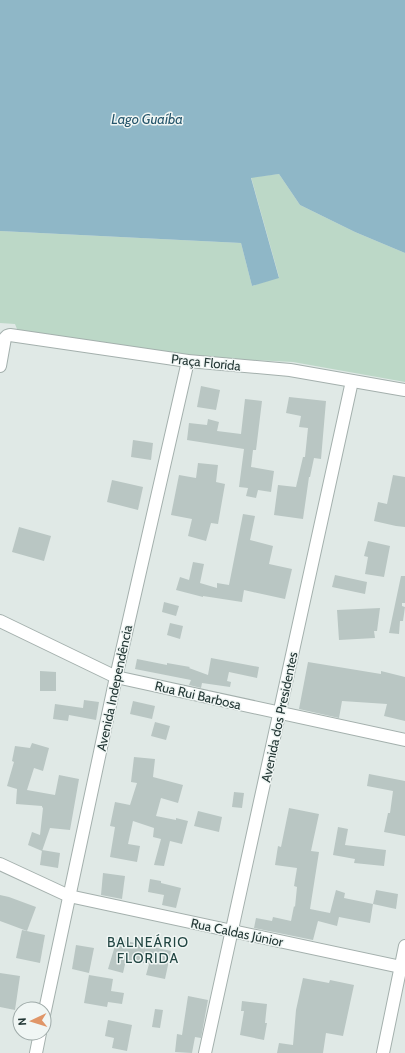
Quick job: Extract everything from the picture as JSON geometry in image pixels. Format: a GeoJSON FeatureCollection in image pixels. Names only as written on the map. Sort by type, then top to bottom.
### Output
{"type":"FeatureCollection","features":[{"type":"Feature","properties":{"kind":"street","name":"Praça Florida"},"geometry":{"type":"LineString","coordinates":[[0,366],[7,336],[188,361],[290,370],[405,390]]}},
{"type":"Feature","properties":{"kind":"street","name":"Avenida Independência"},"geometry":{"type":"LineString","coordinates":[[47,1001],[116,677],[188,361]]}},
{"type":"Feature","properties":{"kind":"street","name":"Avenida dos Presidentes"},"geometry":{"type":"LineString","coordinates":[[205,1053],[352,380]]}},
{"type":"Feature","properties":{"kind":"street","name":"Rua Rui Barbosa"},"geometry":{"type":"LineString","coordinates":[[0,621],[116,677],[405,740]]}},
{"type":"Feature","properties":{"kind":"street","name":"Rua Caldas Júnior"},"geometry":{"type":"LineString","coordinates":[[0,864],[69,896],[403,967]]}},
{"type":"Feature","properties":{"kind":"street"},"geometry":{"type":"LineString","coordinates":[[383,1053],[403,967],[405,946]]}},
{"type":"Feature","properties":{"kind":"street"},"geometry":{"type":"LineString","coordinates":[[36,1053],[38,1041]]}},
{"type":"Feature","properties":{"kind":"green space"},"geometry":{"type":"Polygon","coordinates":[[[279,174],[300,205],[355,232],[405,253],[405,382],[293,362],[190,357],[19,334],[15,324],[0,323],[0,231],[241,243],[252,286],[279,277],[251,177],[279,174]]]}},
{"type":"Feature","properties":{"kind":"water","name":"Lago Guaíba"},"geometry":{"type":"Polygon","coordinates":[[[0,0],[405,0],[405,253],[355,232],[300,205],[279,174],[251,178],[279,278],[252,286],[241,243],[0,231],[0,0]]]}},
{"type":"Feature","properties":{"kind":"building"},"geometry":{"type":"Polygon","coordinates":[[[201,386],[220,390],[216,410],[197,407],[201,386]]]}},
{"type":"Feature","properties":{"kind":"building"},"geometry":{"type":"Polygon","coordinates":[[[289,397],[326,401],[321,459],[314,458],[309,477],[303,519],[274,515],[278,485],[296,487],[303,457],[305,457],[308,428],[299,427],[301,416],[286,413],[289,397]]]}},
{"type":"Feature","properties":{"kind":"building"},"geometry":{"type":"Polygon","coordinates":[[[245,399],[262,401],[256,450],[253,450],[251,467],[274,471],[271,492],[258,490],[256,498],[246,496],[248,488],[239,487],[244,449],[187,440],[189,423],[207,425],[208,419],[219,422],[217,431],[241,434],[245,399]]]}},
{"type":"Feature","properties":{"kind":"building"},"geometry":{"type":"Polygon","coordinates":[[[133,440],[153,443],[151,460],[131,457],[133,440]]]}},
{"type":"Feature","properties":{"kind":"building"},"geometry":{"type":"Polygon","coordinates":[[[198,463],[218,465],[216,482],[225,484],[218,524],[211,523],[206,541],[188,536],[192,519],[171,515],[179,475],[196,478],[198,463]]]}},
{"type":"Feature","properties":{"kind":"building"},"geometry":{"type":"Polygon","coordinates":[[[393,475],[405,477],[405,527],[374,521],[378,502],[387,504],[393,475]]]}},
{"type":"Feature","properties":{"kind":"building"},"geometry":{"type":"Polygon","coordinates":[[[112,480],[143,487],[138,510],[107,502],[112,480]]]}},
{"type":"Feature","properties":{"kind":"building"},"geometry":{"type":"Polygon","coordinates":[[[243,514],[255,516],[250,540],[273,546],[269,564],[292,569],[285,599],[244,590],[242,602],[203,597],[176,590],[180,577],[189,580],[193,562],[204,564],[200,583],[217,588],[217,583],[229,585],[243,514]]]}},
{"type":"Feature","properties":{"kind":"building"},"geometry":{"type":"Polygon","coordinates":[[[19,527],[51,536],[44,561],[12,552],[19,527]]]}},
{"type":"Feature","properties":{"kind":"building"},"geometry":{"type":"Polygon","coordinates":[[[368,541],[390,546],[384,577],[365,574],[368,557],[364,556],[368,541]]]}},
{"type":"Feature","properties":{"kind":"building"},"geometry":{"type":"Polygon","coordinates":[[[335,575],[367,582],[365,594],[332,587],[335,575]]]}},
{"type":"Feature","properties":{"kind":"building"},"geometry":{"type":"Polygon","coordinates":[[[401,576],[405,576],[405,603],[402,603],[402,606],[405,607],[403,621],[400,621],[399,634],[389,633],[401,576]]]}},
{"type":"Feature","properties":{"kind":"building"},"geometry":{"type":"Polygon","coordinates":[[[164,602],[179,606],[176,616],[162,612],[164,602]]]}},
{"type":"Feature","properties":{"kind":"building"},"geometry":{"type":"Polygon","coordinates":[[[380,608],[377,631],[374,631],[375,638],[339,640],[337,610],[380,608]]]}},
{"type":"Feature","properties":{"kind":"building"},"geometry":{"type":"Polygon","coordinates":[[[170,623],[183,626],[180,639],[167,635],[170,623]]]}},
{"type":"Feature","properties":{"kind":"building"},"geometry":{"type":"Polygon","coordinates":[[[211,658],[259,667],[257,678],[229,672],[227,681],[231,682],[230,687],[202,683],[201,688],[189,685],[191,680],[135,669],[137,659],[167,665],[167,663],[190,667],[189,668],[208,675],[211,658]]]}},
{"type":"Feature","properties":{"kind":"building"},"geometry":{"type":"Polygon","coordinates":[[[308,662],[381,674],[381,671],[405,677],[405,721],[384,716],[387,704],[342,701],[339,718],[299,709],[308,662]]]}},
{"type":"Feature","properties":{"kind":"building"},"geometry":{"type":"Polygon","coordinates":[[[40,671],[56,672],[56,691],[40,691],[40,671]]]}},
{"type":"Feature","properties":{"kind":"building"},"geometry":{"type":"Polygon","coordinates":[[[84,700],[99,702],[96,720],[69,715],[68,721],[53,719],[55,704],[83,708],[84,700]]]}},
{"type":"Feature","properties":{"kind":"building"},"geometry":{"type":"Polygon","coordinates":[[[133,701],[155,706],[152,719],[130,714],[133,701]]]}},
{"type":"Feature","properties":{"kind":"building"},"geometry":{"type":"Polygon","coordinates":[[[155,722],[170,726],[166,740],[151,736],[155,722]]]}},
{"type":"Feature","properties":{"kind":"building"},"geometry":{"type":"Polygon","coordinates":[[[32,743],[49,748],[43,771],[34,768],[27,790],[55,795],[59,775],[79,779],[70,830],[50,828],[42,851],[28,845],[32,832],[40,835],[42,806],[16,804],[17,789],[7,786],[14,762],[12,761],[15,746],[30,748],[32,743]]]}},
{"type":"Feature","properties":{"kind":"building"},"geometry":{"type":"Polygon","coordinates":[[[134,757],[155,759],[153,777],[183,785],[178,803],[161,798],[156,816],[188,821],[182,844],[170,841],[164,866],[154,865],[161,839],[153,837],[154,828],[133,821],[128,844],[140,846],[137,862],[110,857],[115,827],[110,826],[115,802],[130,805],[137,783],[131,782],[134,757]]]}},
{"type":"Feature","properties":{"kind":"building"},"geometry":{"type":"Polygon","coordinates":[[[369,774],[405,781],[405,836],[384,832],[388,813],[390,813],[393,791],[367,786],[369,774]]]}},
{"type":"Feature","properties":{"kind":"building"},"geometry":{"type":"Polygon","coordinates":[[[234,792],[244,793],[242,808],[232,807],[234,792]]]}},
{"type":"Feature","properties":{"kind":"building"},"geometry":{"type":"Polygon","coordinates":[[[289,808],[319,814],[311,851],[319,852],[310,909],[330,913],[336,890],[345,893],[344,898],[373,904],[370,923],[339,917],[337,926],[318,921],[313,940],[254,928],[256,918],[272,921],[273,917],[291,921],[294,906],[295,907],[297,887],[294,886],[297,868],[275,865],[278,846],[281,847],[289,808]]]}},
{"type":"Feature","properties":{"kind":"building"},"geometry":{"type":"Polygon","coordinates":[[[198,811],[222,817],[219,832],[194,826],[198,811]]]}},
{"type":"Feature","properties":{"kind":"building"},"geometry":{"type":"Polygon","coordinates":[[[338,827],[348,829],[345,845],[386,850],[384,866],[354,863],[355,859],[333,855],[338,827]]]}},
{"type":"Feature","properties":{"kind":"building"},"geometry":{"type":"Polygon","coordinates":[[[42,850],[60,853],[58,868],[40,865],[42,850]]]}},
{"type":"Feature","properties":{"kind":"building"},"geometry":{"type":"Polygon","coordinates":[[[103,873],[125,876],[122,899],[101,895],[103,873]]]}},
{"type":"Feature","properties":{"kind":"building"},"geometry":{"type":"Polygon","coordinates":[[[150,879],[181,888],[176,908],[162,905],[164,895],[148,892],[150,879]]]}},
{"type":"Feature","properties":{"kind":"building"},"geometry":{"type":"Polygon","coordinates":[[[376,890],[398,894],[396,909],[373,904],[376,890]]]}},
{"type":"Feature","properties":{"kind":"building"},"geometry":{"type":"Polygon","coordinates":[[[0,895],[36,907],[27,931],[0,921],[0,895]]]}},
{"type":"Feature","properties":{"kind":"building"},"geometry":{"type":"Polygon","coordinates":[[[22,930],[45,935],[40,963],[16,958],[22,930]]]}},
{"type":"Feature","properties":{"kind":"building"},"geometry":{"type":"Polygon","coordinates":[[[117,939],[171,951],[165,979],[146,975],[149,964],[126,960],[123,973],[108,969],[117,939]]]}},
{"type":"Feature","properties":{"kind":"building"},"geometry":{"type":"Polygon","coordinates":[[[76,945],[94,948],[89,973],[72,969],[76,945]]]}},
{"type":"Feature","properties":{"kind":"building"},"geometry":{"type":"Polygon","coordinates":[[[0,973],[20,976],[16,1001],[12,1001],[12,1009],[0,1007],[0,973]]]}},
{"type":"Feature","properties":{"kind":"building"},"geometry":{"type":"Polygon","coordinates":[[[89,975],[113,979],[111,991],[124,993],[122,1004],[108,1002],[107,1007],[84,1003],[89,975]]]}},
{"type":"Feature","properties":{"kind":"building"},"geometry":{"type":"Polygon","coordinates":[[[303,978],[329,983],[330,980],[354,985],[343,1036],[326,1033],[323,1053],[277,1053],[279,1043],[293,1045],[296,1010],[303,978]]]}},
{"type":"Feature","properties":{"kind":"building"},"geometry":{"type":"Polygon","coordinates":[[[188,996],[208,1000],[201,1038],[195,1037],[192,1053],[175,1052],[177,1034],[182,1035],[188,996]]]}},
{"type":"Feature","properties":{"kind":"building"},"geometry":{"type":"Polygon","coordinates":[[[242,1001],[267,1004],[265,1023],[267,1023],[264,1040],[240,1035],[244,1011],[241,1011],[242,1001]]]}},
{"type":"Feature","properties":{"kind":"building"},"geometry":{"type":"Polygon","coordinates":[[[155,1009],[163,1010],[160,1028],[152,1027],[155,1009]]]}},
{"type":"Feature","properties":{"kind":"building"},"geometry":{"type":"Polygon","coordinates":[[[108,1020],[132,1025],[127,1051],[112,1048],[114,1038],[105,1036],[108,1020]]]}},
{"type":"Feature","properties":{"kind":"district","name":"BALNEÁRIO FLORIDA"},"geometry":{"type":"Point","coordinates":[148,950]}}]}
